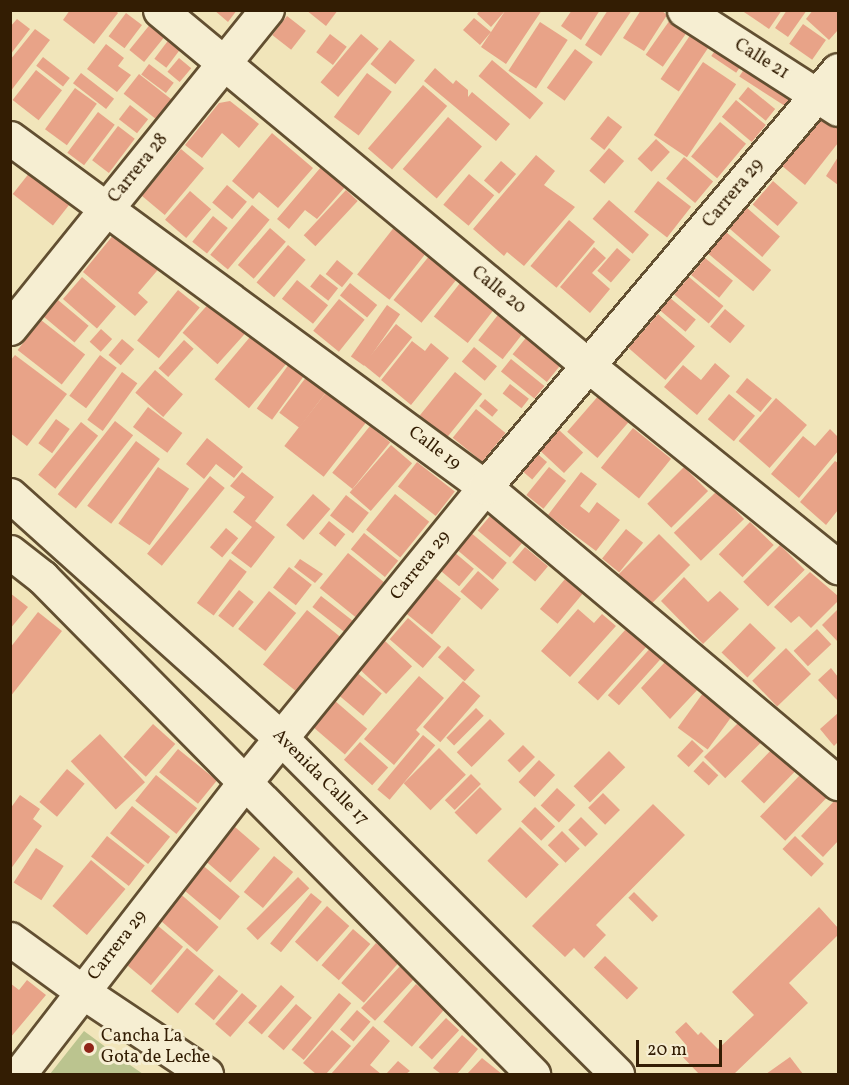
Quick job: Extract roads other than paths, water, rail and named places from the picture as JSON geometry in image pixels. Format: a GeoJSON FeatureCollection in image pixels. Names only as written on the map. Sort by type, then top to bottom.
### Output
{"type":"FeatureCollection","features":[{"type":"Feature","properties":{"kind":"street","name":"Calle 20"},"geometry":{"type":"LineString","coordinates":[[160,10],[222,64],[590,367],[838,567]]}},
{"type":"Feature","properties":{"kind":"street","name":"Carrera 28"},"geometry":{"type":"LineString","coordinates":[[10,328],[267,10]]}},
{"type":"Feature","properties":{"kind":"street","name":"Calle 21"},"geometry":{"type":"LineString","coordinates":[[684,10],[828,102]]}},
{"type":"Feature","properties":{"kind":"street","name":"Carrera 29"},"geometry":{"type":"LineString","coordinates":[[19,1074],[245,782],[485,487],[828,102],[838,70]]}},
{"type":"Feature","properties":{"kind":"street","name":"Calle 19"},"geometry":{"type":"LineString","coordinates":[[10,138],[108,207],[485,487],[838,783]]}},
{"type":"Feature","properties":{"kind":"street","name":"Avenida Calle 17"},"geometry":{"type":"LineString","coordinates":[[10,495],[282,739],[617,1074]]}},
{"type":"Feature","properties":{"kind":"street"},"geometry":{"type":"LineString","coordinates":[[10,552],[42,577],[533,1074]]}},
{"type":"Feature","properties":{"kind":"street"},"geometry":{"type":"LineString","coordinates":[[10,939],[83,992],[206,1074]]}},
{"type":"Feature","properties":{"kind":"place","name":"Cancha La Gota de Leche"},"geometry":{"type":"Point","coordinates":[89,1048]}}]}
